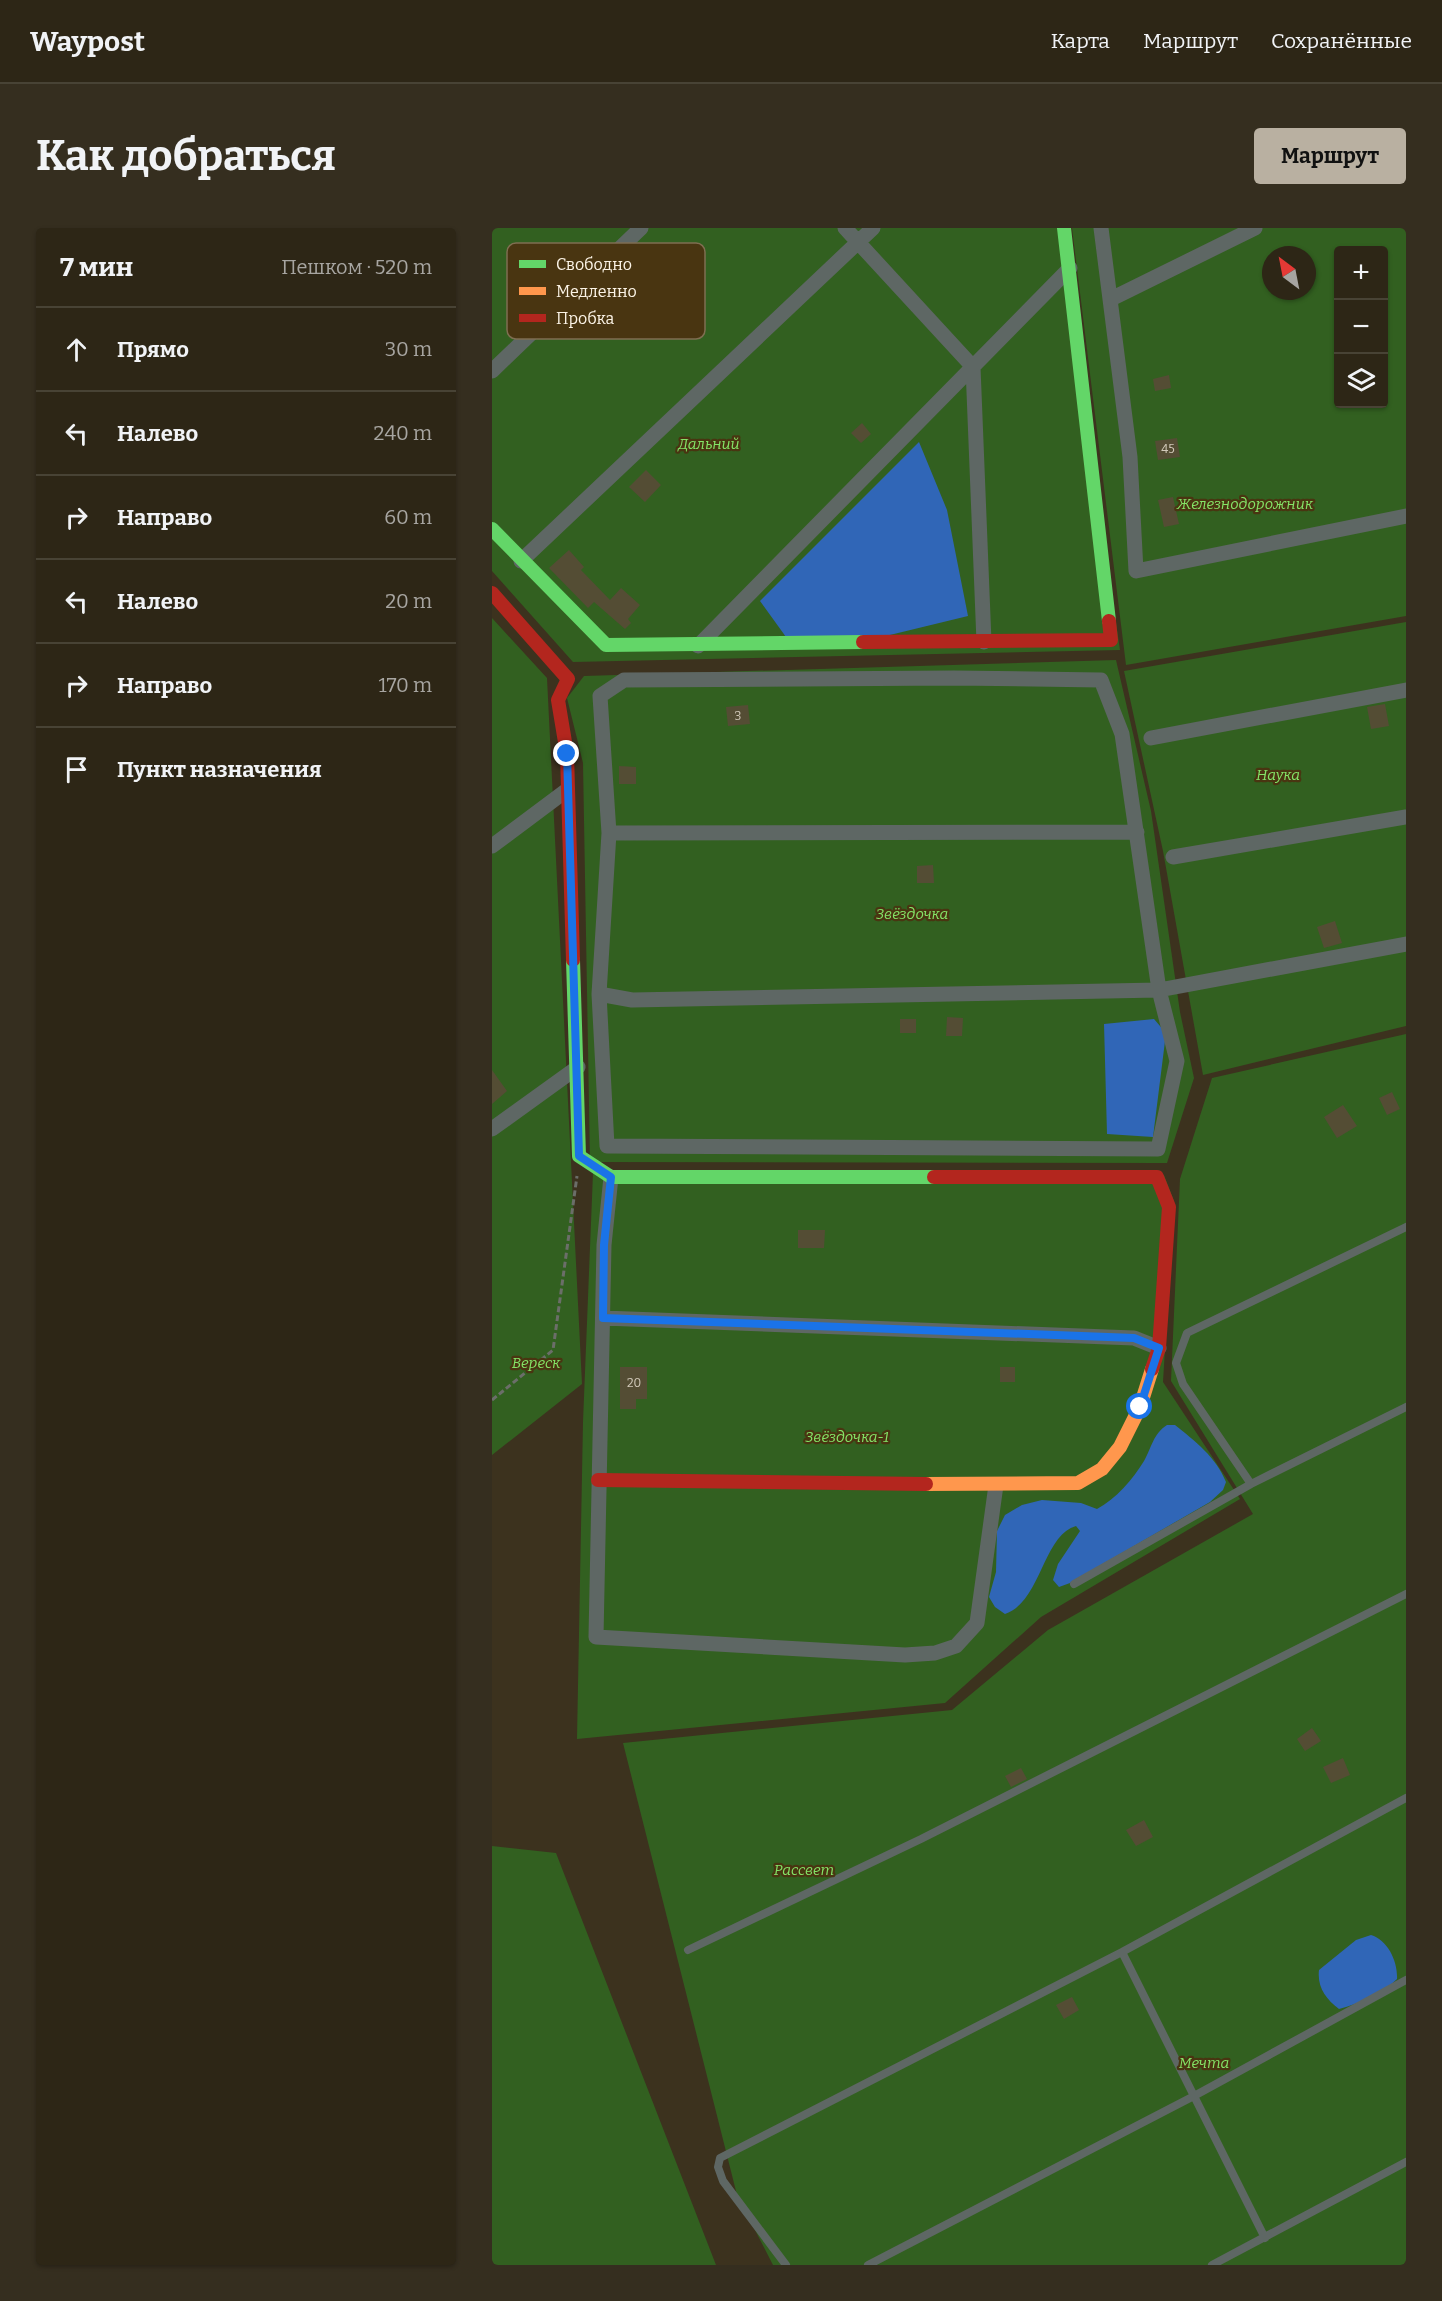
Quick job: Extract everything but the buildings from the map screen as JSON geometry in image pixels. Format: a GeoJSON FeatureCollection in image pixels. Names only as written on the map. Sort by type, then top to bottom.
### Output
{"type":"FeatureCollection","features":[{"type":"Feature","properties":{"kind":"street"},"geometry":{"type":"LineString","coordinates":[[625,243],[641,228]]}},
{"type":"Feature","properties":{"kind":"street"},"geometry":{"type":"LineString","coordinates":[[845,228],[973,367],[984,642]]}},
{"type":"Feature","properties":{"kind":"street"},"geometry":{"type":"LineString","coordinates":[[521,561],[873,228]]}},
{"type":"Feature","properties":{"kind":"street"},"geometry":{"type":"LineString","coordinates":[[492,529],[606,645],[698,646],[1111,640],[1064,228]]}},
{"type":"Feature","properties":{"kind":"street"},"geometry":{"type":"LineString","coordinates":[[1101,228],[1130,457],[1136,571],[1406,516]]}},
{"type":"Feature","properties":{"kind":"street"},"geometry":{"type":"LineString","coordinates":[[1111,299],[1255,228]]}},
{"type":"Feature","properties":{"kind":"street"},"geometry":{"type":"LineString","coordinates":[[698,646],[1070,268]]}},
{"type":"Feature","properties":{"kind":"street"},"geometry":{"type":"LineString","coordinates":[[492,371],[525,339]]}},
{"type":"Feature","properties":{"kind":"street"},"geometry":{"type":"LineString","coordinates":[[492,593],[568,679],[558,700],[567,754],[579,1156],[611,1177],[1157,1177],[1169,1208],[1159,1348],[1140,1407],[1120,1447],[1102,1469],[1078,1483],[996,1485],[598,1480]]}},
{"type":"Feature","properties":{"kind":"street"},"geometry":{"type":"LineString","coordinates":[[931,678],[1101,680],[1122,734],[1137,832],[1159,990],[1177,1061],[1158,1149],[607,1146],[600,994],[609,833],[600,696],[624,680],[931,678]]}},
{"type":"Feature","properties":{"kind":"street"},"geometry":{"type":"LineString","coordinates":[[1151,738],[1406,690]]}},
{"type":"Feature","properties":{"kind":"street"},"geometry":{"type":"LineString","coordinates":[[492,846],[567,790]]}},
{"type":"Feature","properties":{"kind":"street"},"geometry":{"type":"LineString","coordinates":[[1173,857],[1406,817]]}},
{"type":"Feature","properties":{"kind":"street"},"geometry":{"type":"LineString","coordinates":[[609,833],[1137,832]]}},
{"type":"Feature","properties":{"kind":"street"},"geometry":{"type":"LineString","coordinates":[[600,994],[632,1000],[1159,990],[1406,944]]}},
{"type":"Feature","properties":{"kind":"street"},"geometry":{"type":"LineString","coordinates":[[492,1129],[578,1067]]}},
{"type":"Feature","properties":{"kind":"street"},"geometry":{"type":"LineString","coordinates":[[611,1177],[604,1245],[596,1637],[905,1654],[935,1653],[956,1646],[977,1623],[996,1485]]}},
{"type":"Feature","properties":{"kind":"street"},"geometry":{"type":"LineString","coordinates":[[603,1318],[1134,1338],[1159,1348]]}},
{"type":"Feature","properties":{"kind":"lane"},"geometry":{"type":"LineString","coordinates":[[1251,1484],[1183,1384],[1176,1363],[1187,1333],[1406,1227]]}},
{"type":"Feature","properties":{"kind":"lane"},"geometry":{"type":"LineString","coordinates":[[1074,1584],[1251,1484],[1406,1407]]}},
{"type":"Feature","properties":{"kind":"lane"},"geometry":{"type":"LineString","coordinates":[[688,1950],[921,1839],[1406,1594]]}},
{"type":"Feature","properties":{"kind":"lane"},"geometry":{"type":"LineString","coordinates":[[786,2265],[723,2181],[718,2167],[720,2158],[1122,1952],[1406,1798]]}},
{"type":"Feature","properties":{"kind":"lane"},"geometry":{"type":"LineString","coordinates":[[1122,1952],[1265,2238]]}},
{"type":"Feature","properties":{"kind":"lane"},"geometry":{"type":"LineString","coordinates":[[868,2265],[1194,2096],[1406,1980]]}},
{"type":"Feature","properties":{"kind":"lane"},"geometry":{"type":"LineString","coordinates":[[1212,2265],[1406,2162]]}},
{"type":"Feature","properties":{"kind":"path"},"geometry":{"type":"LineString","coordinates":[[492,1400],[553,1350],[579,1156]]}},
{"type":"Feature","properties":{"kind":"green space","name":"Дальний"},"geometry":{"type":"Polygon","coordinates":[[[492,228],[1059,228],[1120,650],[573,662],[492,571],[492,228]]]}},
{"type":"Feature","properties":{"kind":"green space","name":"Железнодорожник"},"geometry":{"type":"Polygon","coordinates":[[[1072,228],[1406,228],[1406,616],[1126,665],[1072,228]]]}},
{"type":"Feature","properties":{"kind":"green space","name":"Вереск"},"geometry":{"type":"Polygon","coordinates":[[[492,618],[547,678],[582,1384],[492,1455],[492,618]]]}},
{"type":"Feature","properties":{"kind":"green space","name":"Наука"},"geometry":{"type":"Polygon","coordinates":[[[1406,622],[1406,1026],[1203,1075],[1163,851],[1124,671],[1406,622]]]}},
{"type":"Feature","properties":{"kind":"green space","name":"Звёздочка"},"geometry":{"type":"Polygon","coordinates":[[[1116,660],[1151,811],[1180,1012],[1194,1078],[1167,1163],[590,1162],[583,763],[567,698],[584,676],[1116,660]]]}},
{"type":"Feature","properties":{"kind":"green space"},"geometry":{"type":"Polygon","coordinates":[[[1406,1034],[1406,2265],[773,2265],[737,2195],[623,1743],[952,1710],[1048,1630],[1253,1514],[1171,1381],[1180,1179],[1212,1078],[1406,1034]]]}},
{"type":"Feature","properties":{"kind":"green space","name":"Звёздочка-1"},"geometry":{"type":"Polygon","coordinates":[[[593,1173],[1164,1175],[1174,1201],[1163,1382],[1240,1499],[1041,1617],[945,1703],[577,1739],[583,1422],[593,1173]]]}},
{"type":"Feature","properties":{"kind":"green space"},"geometry":{"type":"Polygon","coordinates":[[[492,1846],[556,1853],[716,2265],[492,2265],[492,1846]]]}},
{"type":"Feature","properties":{"kind":"water"},"geometry":{"type":"Polygon","coordinates":[[[919,442],[947,510],[968,616],[861,642],[786,637],[760,601],[919,442]]]}},
{"type":"Feature","properties":{"kind":"water"},"geometry":{"type":"Polygon","coordinates":[[[1154,1019],[1166,1033],[1153,1137],[1107,1134],[1104,1024],[1154,1019]]]}},
{"type":"Feature","properties":{"kind":"water"},"geometry":{"type":"Polygon","coordinates":[[[1167,1425],[1175,1425],[1211,1457],[1226,1482],[1223,1490],[1210,1502],[1070,1583],[1059,1587],[1053,1580],[1058,1564],[1080,1531],[1076,1526],[1065,1532],[1056,1542],[1035,1583],[1017,1607],[1005,1614],[995,1607],[989,1597],[996,1572],[997,1531],[1005,1515],[1022,1505],[1042,1500],[1081,1503],[1097,1509],[1111,1500],[1129,1481],[1144,1461],[1156,1437],[1167,1425]]]}},
{"type":"Feature","properties":{"kind":"water"},"geometry":{"type":"Polygon","coordinates":[[[1371,1935],[1391,1952],[1396,1966],[1397,1979],[1370,1998],[1339,2009],[1323,1992],[1319,1982],[1319,1970],[1356,1940],[1371,1935]]]}},
{"type":"Feature","properties":{"kind":"traffic: fast"},"geometry":{"type":"LineString","coordinates":[[1064,228],[1109,621]]}},
{"type":"Feature","properties":{"kind":"traffic: fast"},"geometry":{"type":"LineString","coordinates":[[492,529],[606,645],[863,642]]}},
{"type":"Feature","properties":{"kind":"traffic: fast"},"geometry":{"type":"LineString","coordinates":[[573,960],[579,1156],[611,1177],[934,1177]]}},
{"type":"Feature","properties":{"kind":"traffic: slow"},"geometry":{"type":"LineString","coordinates":[[926,1484],[1078,1483],[1102,1469],[1120,1447],[1140,1407],[1152,1369]]}},
{"type":"Feature","properties":{"kind":"traffic: jam"},"geometry":{"type":"LineString","coordinates":[[492,593],[568,679],[558,700],[567,754],[573,960]]}},
{"type":"Feature","properties":{"kind":"traffic: jam"},"geometry":{"type":"LineString","coordinates":[[863,642],[1111,640],[1109,621]]}},
{"type":"Feature","properties":{"kind":"traffic: jam"},"geometry":{"type":"LineString","coordinates":[[934,1177],[1157,1177],[1169,1207],[1159,1348],[1152,1369]]}},
{"type":"Feature","properties":{"kind":"traffic: jam"},"geometry":{"type":"LineString","coordinates":[[598,1480],[926,1484]]}},
{"type":"Feature","properties":{"kind":"route"},"geometry":{"type":"LineString","coordinates":[[567,754],[579,1156],[611,1177],[604,1245],[603,1318],[1134,1338],[1159,1348],[1140,1407]]}},
{"type":"Feature","properties":{"kind":"park label","name":"Рассвет"},"geometry":{"type":"Point","coordinates":[804,1870]}},
{"type":"Feature","properties":{"kind":"park label","name":"Мечта"},"geometry":{"type":"Point","coordinates":[1204,2063]}}]}
